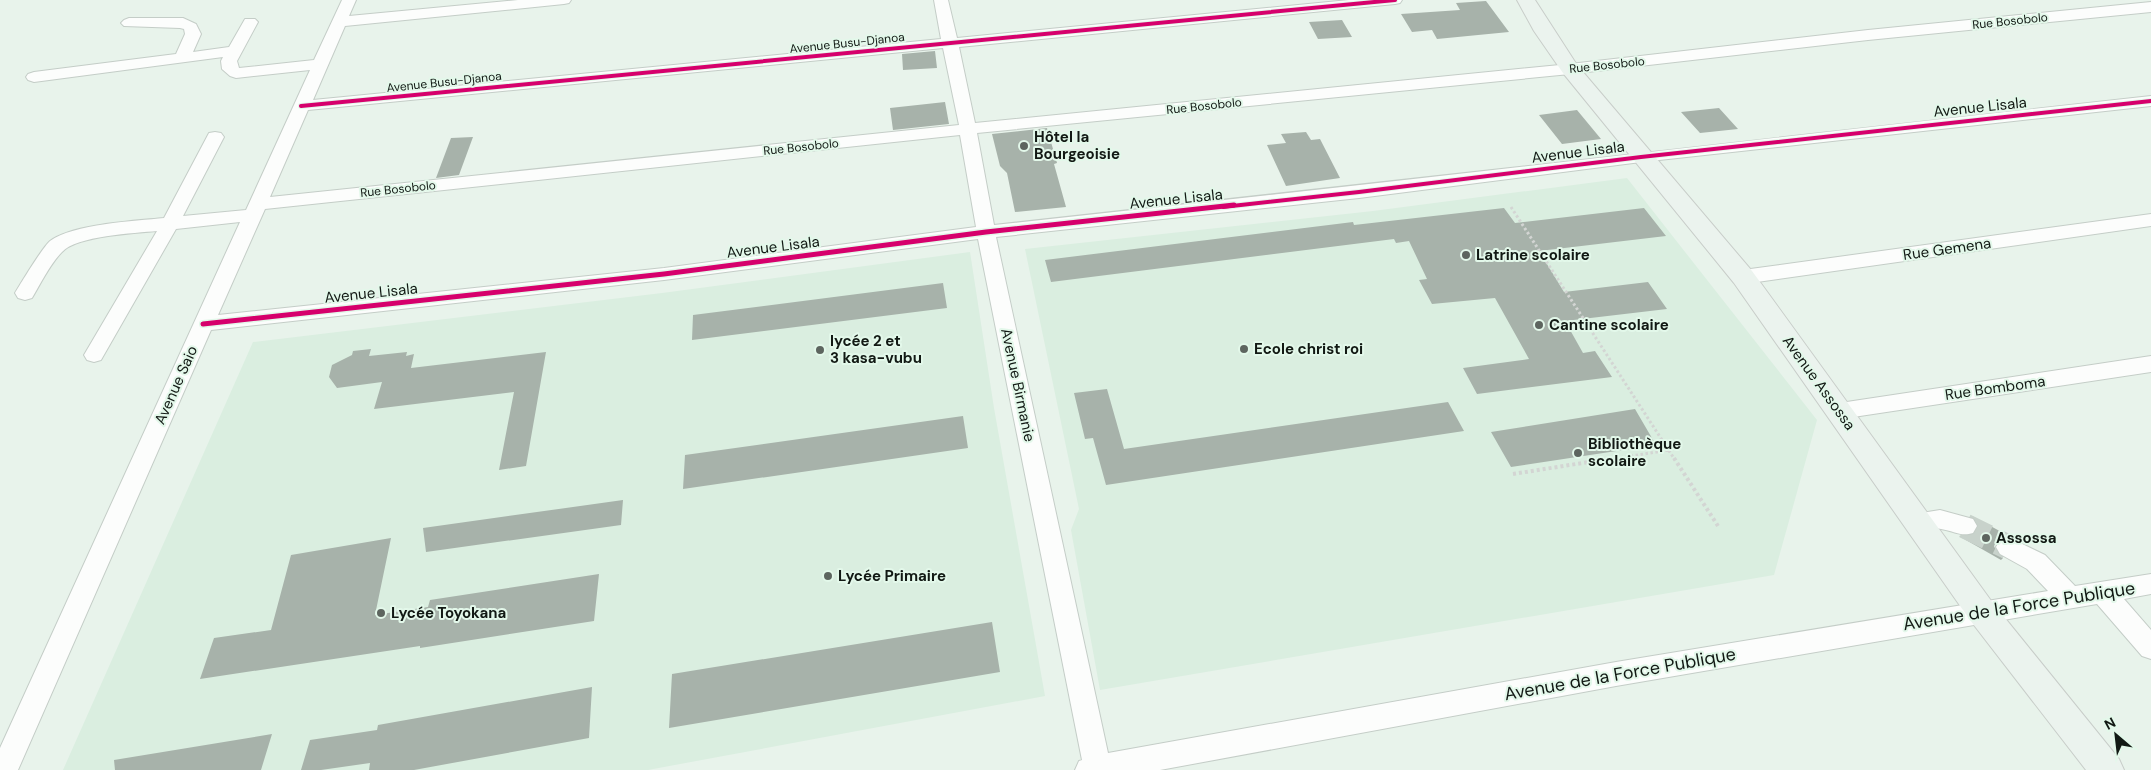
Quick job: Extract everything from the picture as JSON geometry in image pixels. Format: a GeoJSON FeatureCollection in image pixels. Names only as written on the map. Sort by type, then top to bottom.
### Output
{"type":"FeatureCollection","features":[{"type":"Feature","properties":{"kind":"main road","name":"Avenue Assossa"},"geometry":{"type":"LineString","coordinates":[[1526,0],[1570,69],[1641,157],[1743,277],[1981,611],[2108,770]]}},
{"type":"Feature","properties":{"kind":"street","name":"Avenue Saio"},"geometry":{"type":"LineString","coordinates":[[4,770],[349,0]]}},
{"type":"Feature","properties":{"kind":"street"},"geometry":{"type":"LineString","coordinates":[[339,22],[564,0]]}},
{"type":"Feature","properties":{"kind":"street","name":"Avenue Birmanie"},"geometry":{"type":"LineString","coordinates":[[941,0],[951,42],[986,232],[1095,770]]}},
{"type":"Feature","properties":{"kind":"street","name":"Avenue Busu-Djanoa"},"geometry":{"type":"LineString","coordinates":[[301,106],[1395,0]]}},
{"type":"Feature","properties":{"kind":"street"},"geometry":{"type":"LineString","coordinates":[[2127,4],[2151,20]]}},
{"type":"Feature","properties":{"kind":"street","name":"Rue Bosobolo"},"geometry":{"type":"LineString","coordinates":[[25,293],[56,246],[69,240],[110,230],[170,224],[254,210],[968,129],[1570,69],[1868,36],[2127,4],[2151,7]]}},
{"type":"Feature","properties":{"kind":"street"},"geometry":{"type":"LineString","coordinates":[[250,22],[229,61],[230,69],[236,73],[320,64]]}},
{"type":"Feature","properties":{"kind":"street"},"geometry":{"type":"LineString","coordinates":[[129,23],[183,23],[191,26],[193,34],[182,58]]}},
{"type":"Feature","properties":{"kind":"street"},"geometry":{"type":"LineString","coordinates":[[34,77],[234,51]]}},
{"type":"Feature","properties":{"kind":"street","name":"Avenue Lisala"},"geometry":{"type":"LineString","coordinates":[[203,324],[664,274],[986,232],[1359,192],[1641,157],[2151,100]]}},
{"type":"Feature","properties":{"kind":"street"},"geometry":{"type":"LineString","coordinates":[[94,355],[170,224],[214,137]]}},
{"type":"Feature","properties":{"kind":"street","name":"Rue Gemena"},"geometry":{"type":"LineString","coordinates":[[1743,277],[2151,220]]}},
{"type":"Feature","properties":{"kind":"street","name":"Rue Bomboma"},"geometry":{"type":"LineString","coordinates":[[1840,411],[2151,364]]}},
{"type":"Feature","properties":{"kind":"street"},"geometry":{"type":"LineString","coordinates":[[1917,522],[1940,519],[1965,526]]}},
{"type":"Feature","properties":{"kind":"street"},"geometry":{"type":"LineString","coordinates":[[2008,547],[2036,562],[2069,596]]}},
{"type":"Feature","properties":{"kind":"street","name":"Avenue de la Force Publique"},"geometry":{"type":"LineString","coordinates":[[1095,770],[1616,674],[2069,596],[2151,584]]}},
{"type":"Feature","properties":{"kind":"street"},"geometry":{"type":"LineString","coordinates":[[2102,592],[2151,648]]}},
{"type":"Feature","properties":{"kind":"path"},"geometry":{"type":"LineString","coordinates":[[1511,207],[1718,526]]}},
{"type":"Feature","properties":{"kind":"path"},"geometry":{"type":"LineString","coordinates":[[1513,474],[1669,450]]}},
{"type":"Feature","properties":{"kind":"shaded area"},"geometry":{"type":"Polygon","coordinates":[[[1627,178],[1817,420],[1774,575],[1100,690],[1071,530],[1079,509],[1025,249],[1373,211],[1627,178]]]}},
{"type":"Feature","properties":{"kind":"shaded area"},"geometry":{"type":"Polygon","coordinates":[[[970,252],[994,408],[1045,696],[648,770],[63,770],[253,342],[662,293],[970,252]]]}},
{"type":"Feature","properties":{"kind":"building"},"geometry":{"type":"Polygon","coordinates":[[[1486,1],[1509,32],[1437,39],[1432,30],[1412,32],[1401,14],[1460,10],[1456,3],[1486,1]]]}},
{"type":"Feature","properties":{"kind":"building"},"geometry":{"type":"Polygon","coordinates":[[[1342,20],[1352,37],[1318,39],[1309,22],[1342,20]]]}},
{"type":"Feature","properties":{"kind":"building"},"geometry":{"type":"Polygon","coordinates":[[[935,51],[937,68],[903,70],[902,54],[935,51]]]}},
{"type":"Feature","properties":{"kind":"building"},"geometry":{"type":"Polygon","coordinates":[[[945,102],[949,124],[893,130],[890,108],[945,102]]]}},
{"type":"Feature","properties":{"kind":"building"},"geometry":{"type":"Polygon","coordinates":[[[1719,108],[1738,129],[1700,133],[1681,112],[1719,108]]]}},
{"type":"Feature","properties":{"kind":"building"},"geometry":{"type":"Polygon","coordinates":[[[1577,110],[1601,139],[1562,144],[1539,115],[1577,110]]]}},
{"type":"Feature","properties":{"kind":"building"},"geometry":{"type":"Polygon","coordinates":[[[1047,128],[1057,163],[1054,164],[1066,207],[1015,212],[1007,173],[1000,166],[992,134],[1047,128]]]}},
{"type":"Feature","properties":{"kind":"building"},"geometry":{"type":"Polygon","coordinates":[[[1306,132],[1311,140],[1320,139],[1340,178],[1286,186],[1267,145],[1286,143],[1281,134],[1306,132]]]}},
{"type":"Feature","properties":{"kind":"building"},"geometry":{"type":"Polygon","coordinates":[[[473,137],[459,175],[436,178],[451,138],[473,137]]]}},
{"type":"Feature","properties":{"kind":"building"},"geometry":{"type":"Polygon","coordinates":[[[1504,208],[1515,223],[1644,208],[1666,236],[1539,251],[1564,292],[1648,282],[1667,309],[1565,321],[1583,353],[1595,351],[1612,377],[1477,394],[1463,368],[1529,359],[1495,298],[1432,304],[1419,280],[1427,279],[1409,241],[1396,243],[1394,239],[1051,282],[1045,260],[1353,222],[1354,225],[1504,208]]]}},
{"type":"Feature","properties":{"kind":"building"},"geometry":{"type":"Polygon","coordinates":[[[943,283],[947,308],[692,340],[693,315],[943,283]]]}},
{"type":"Feature","properties":{"kind":"building"},"geometry":{"type":"Polygon","coordinates":[[[371,349],[369,356],[407,352],[406,356],[414,354],[411,368],[546,352],[526,466],[499,470],[514,392],[374,409],[382,382],[337,388],[329,377],[332,365],[352,355],[353,351],[371,349]]]}},
{"type":"Feature","properties":{"kind":"building"},"geometry":{"type":"Polygon","coordinates":[[[1107,389],[1124,449],[1448,402],[1464,431],[1106,485],[1093,438],[1085,439],[1074,393],[1107,389]]]}},
{"type":"Feature","properties":{"kind":"building"},"geometry":{"type":"Polygon","coordinates":[[[1635,409],[1656,445],[1511,467],[1491,432],[1635,409]]]}},
{"type":"Feature","properties":{"kind":"building"},"geometry":{"type":"Polygon","coordinates":[[[963,416],[968,448],[683,489],[685,455],[963,416]]]}},
{"type":"Feature","properties":{"kind":"building"},"geometry":{"type":"Polygon","coordinates":[[[623,500],[621,525],[426,552],[423,528],[623,500]]]}},
{"type":"Feature","properties":{"kind":"building","name":"Assossa"},"geometry":{"type":"Polygon","coordinates":[[[1972,516],[2007,535],[1999,538],[1994,546],[1998,555],[2003,558],[2001,560],[1959,536],[1975,534],[1979,525],[1972,516]]]}},
{"type":"Feature","properties":{"kind":"building"},"geometry":{"type":"Polygon","coordinates":[[[391,538],[375,615],[428,607],[430,600],[599,574],[594,621],[200,679],[214,638],[271,630],[291,555],[391,538]]]}},
{"type":"Feature","properties":{"kind":"building"},"geometry":{"type":"Polygon","coordinates":[[[992,622],[1000,672],[669,728],[672,674],[992,622]]]}},
{"type":"Feature","properties":{"kind":"building"},"geometry":{"type":"Polygon","coordinates":[[[592,687],[589,738],[414,770],[369,770],[370,763],[321,770],[301,770],[310,740],[377,730],[378,725],[592,687]]]}},
{"type":"Feature","properties":{"kind":"building"},"geometry":{"type":"Polygon","coordinates":[[[272,734],[261,770],[115,770],[114,760],[272,734]]]}},
{"type":"Feature","properties":{"kind":"tunnel"},"geometry":{"type":"LineString","coordinates":[[1965,526],[2008,547]]}},
{"type":"Feature","properties":{"kind":"cycle path"},"geometry":{"type":"LineString","coordinates":[[301,106],[1395,0]]}},
{"type":"Feature","properties":{"kind":"cycle path"},"geometry":{"type":"LineString","coordinates":[[203,324],[664,274],[986,232],[1359,192],[1641,157],[2151,101]]}},
{"type":"Feature","properties":{"kind":"place","name":"Hôtel la Bourgeoisie"},"geometry":{"type":"Point","coordinates":[1024,146]}},
{"type":"Feature","properties":{"kind":"place","name":"Latrine scolaire"},"geometry":{"type":"Point","coordinates":[1466,255]}},
{"type":"Feature","properties":{"kind":"place","name":"Cantine scolaire"},"geometry":{"type":"Point","coordinates":[1539,325]}},
{"type":"Feature","properties":{"kind":"place","name":"Ecole christ roi"},"geometry":{"type":"Point","coordinates":[1244,349]}},
{"type":"Feature","properties":{"kind":"place","name":"lycée 2 et 3 kasa-vubu"},"geometry":{"type":"Point","coordinates":[820,350]}},
{"type":"Feature","properties":{"kind":"place","name":"Bibliothèque scolaire"},"geometry":{"type":"Point","coordinates":[1578,453]}},
{"type":"Feature","properties":{"kind":"place","name":"Assossa"},"geometry":{"type":"Point","coordinates":[1986,538]}},
{"type":"Feature","properties":{"kind":"place","name":"Lycée Primaire"},"geometry":{"type":"Point","coordinates":[828,576]}},
{"type":"Feature","properties":{"kind":"place","name":"Lycée Toyokana"},"geometry":{"type":"Point","coordinates":[381,613]}}]}
